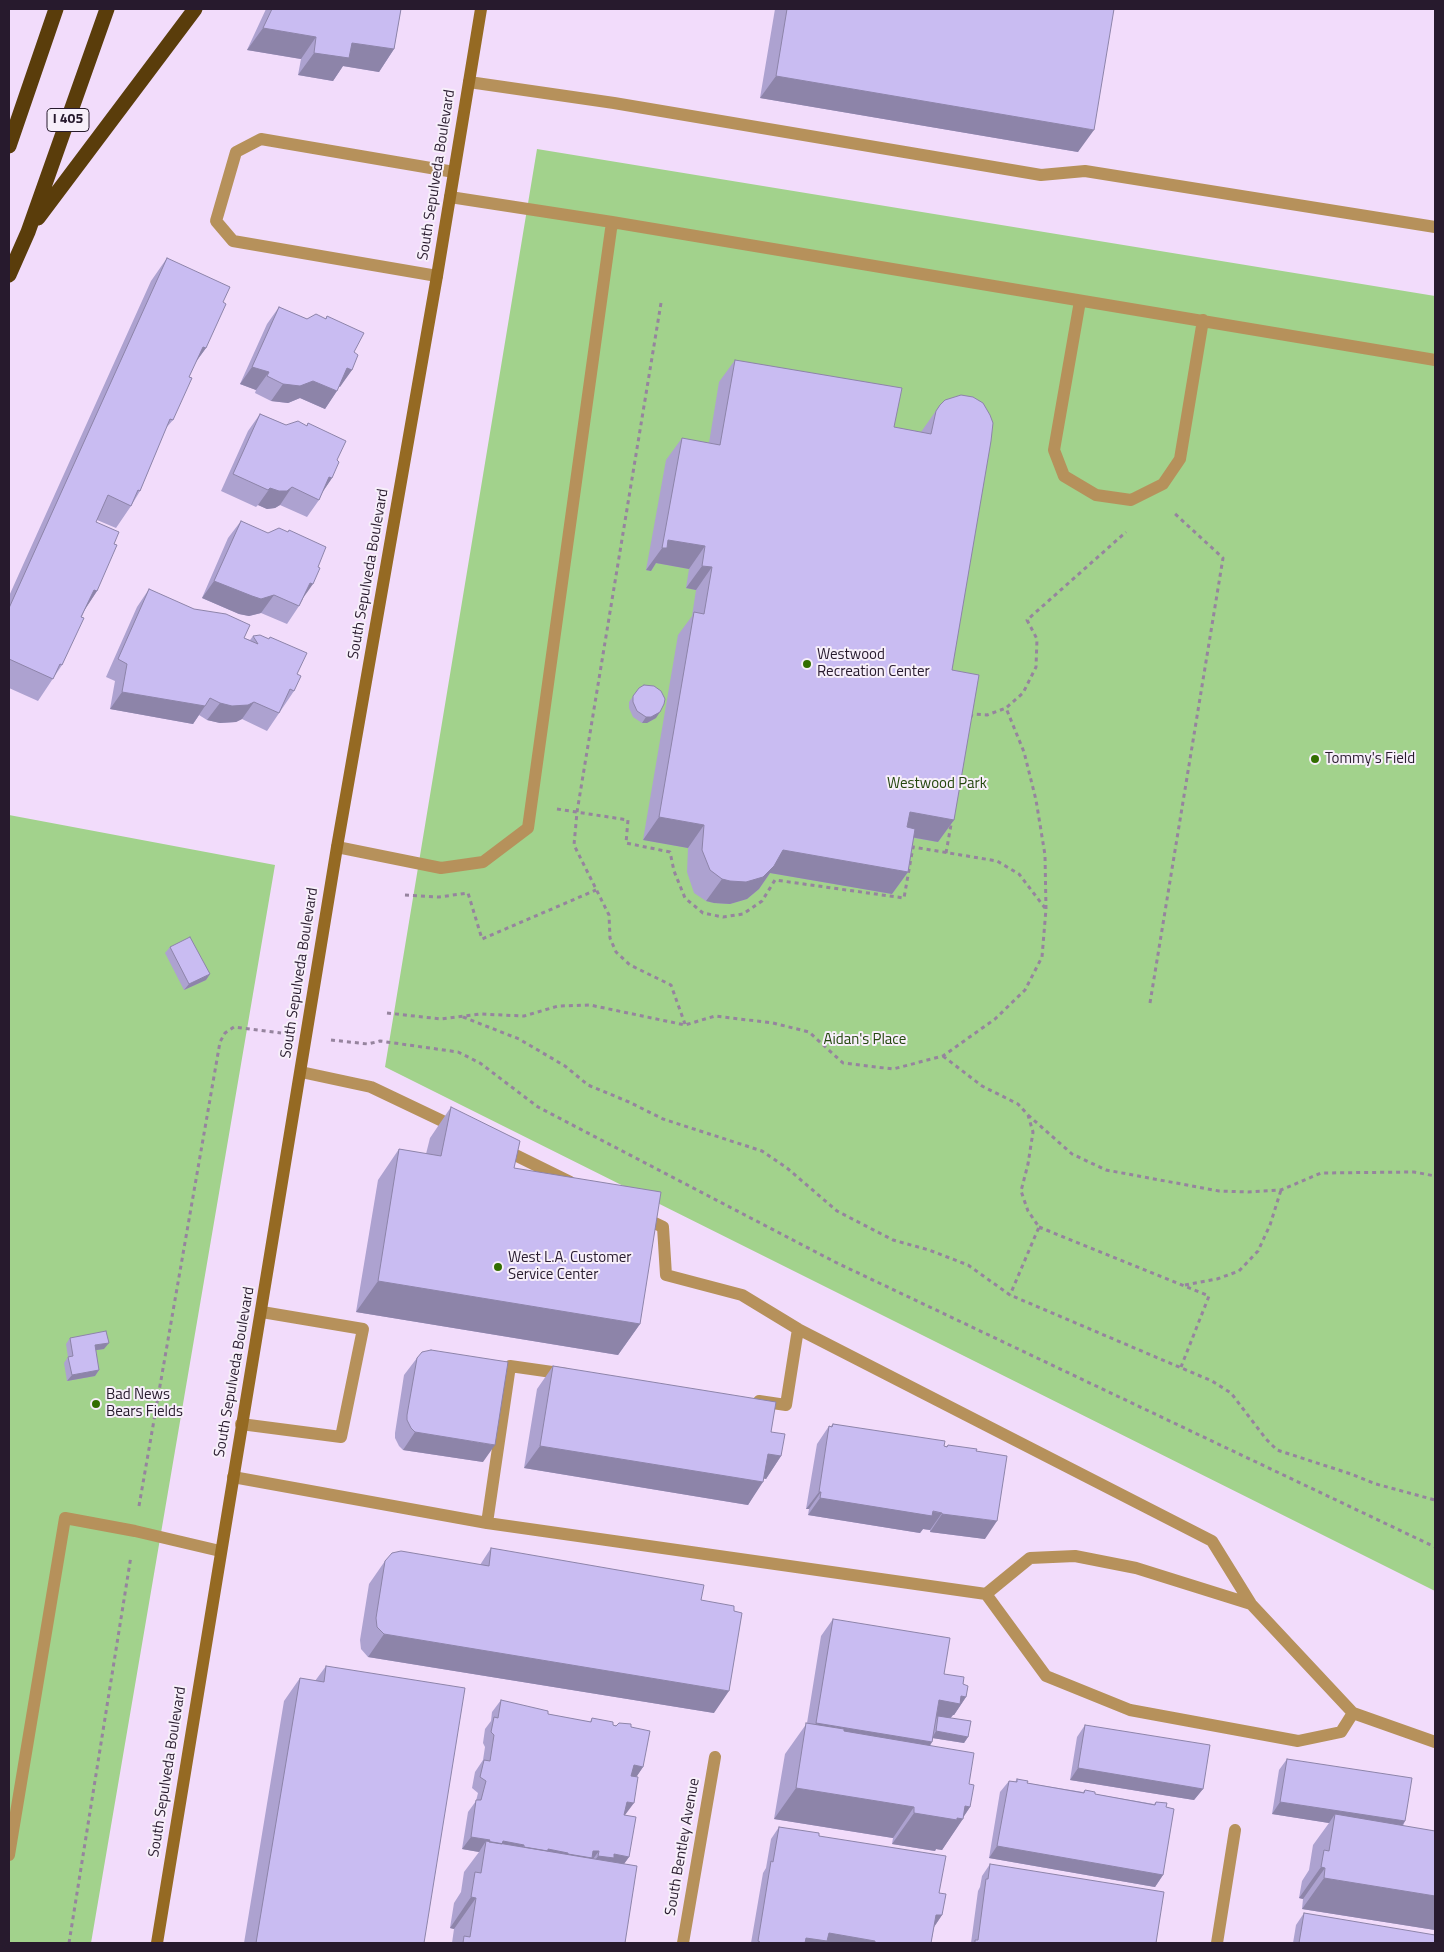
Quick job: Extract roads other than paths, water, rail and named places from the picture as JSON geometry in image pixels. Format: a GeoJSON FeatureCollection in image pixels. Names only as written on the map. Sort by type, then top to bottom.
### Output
{"type":"FeatureCollection","features":[{"type":"Feature","properties":{"kind":"highway"},"geometry":{"type":"LineString","coordinates":[[9,146],[56,9]]}},
{"type":"Feature","properties":{"kind":"highway","name":"I 405"},"geometry":{"type":"LineString","coordinates":[[9,275],[28,232],[107,9]]}},
{"type":"Feature","properties":{"kind":"highway"},"geometry":{"type":"LineString","coordinates":[[28,232],[195,9]]}},
{"type":"Feature","properties":{"kind":"main road","name":"South Sepulveda Boulevard"},"geometry":{"type":"LineString","coordinates":[[157,1943],[337,847],[438,276],[481,9]]}},
{"type":"Feature","properties":{"kind":"street"},"geometry":{"type":"LineString","coordinates":[[469,82],[605,102],[1042,175],[1086,171],[1435,227]]}},
{"type":"Feature","properties":{"kind":"street"},"geometry":{"type":"LineString","coordinates":[[438,276],[233,241],[216,221],[236,152],[261,139],[454,172]]}},
{"type":"Feature","properties":{"kind":"street"},"geometry":{"type":"LineString","coordinates":[[450,197],[612,222],[1435,360]]}},
{"type":"Feature","properties":{"kind":"street"},"geometry":{"type":"LineString","coordinates":[[337,847],[441,868],[483,862],[528,828],[612,222]]}},
{"type":"Feature","properties":{"kind":"street"},"geometry":{"type":"LineString","coordinates":[[1080,301],[1054,450],[1064,476],[1096,495],[1131,500],[1163,484],[1180,459],[1203,320]]}},
{"type":"Feature","properties":{"kind":"street"},"geometry":{"type":"LineString","coordinates":[[301,1072],[372,1087],[470,1134]]}},
{"type":"Feature","properties":{"kind":"street"},"geometry":{"type":"LineString","coordinates":[[487,1142],[584,1189]]}},
{"type":"Feature","properties":{"kind":"street"},"geometry":{"type":"LineString","coordinates":[[628,1210],[663,1227],[666,1275],[742,1295],[798,1329],[1212,1541],[1251,1604],[1353,1713],[1435,1742]]}},
{"type":"Feature","properties":{"kind":"street"},"geometry":{"type":"LineString","coordinates":[[241,1424],[341,1437],[363,1329],[262,1312]]}},
{"type":"Feature","properties":{"kind":"street"},"geometry":{"type":"LineString","coordinates":[[747,1400],[786,1405],[798,1329]]}},
{"type":"Feature","properties":{"kind":"street"},"geometry":{"type":"LineString","coordinates":[[487,1522],[510,1366],[579,1376]]}},
{"type":"Feature","properties":{"kind":"street"},"geometry":{"type":"LineString","coordinates":[[233,1477],[487,1522],[986,1594],[1046,1676],[1130,1710],[1298,1741],[1341,1732],[1353,1713]]}},
{"type":"Feature","properties":{"kind":"street"},"geometry":{"type":"LineString","coordinates":[[9,1856],[65,1518],[135,1531],[220,1551]]}},
{"type":"Feature","properties":{"kind":"street"},"geometry":{"type":"LineString","coordinates":[[986,1594],[1030,1558],[1075,1556],[1136,1568],[1251,1604]]}},
{"type":"Feature","properties":{"kind":"street","name":"South Bentley Avenue"},"geometry":{"type":"LineString","coordinates":[[684,1943],[715,1757]]}},
{"type":"Feature","properties":{"kind":"street"},"geometry":{"type":"LineString","coordinates":[[1217,1943],[1235,1830]]}},
{"type":"Feature","properties":{"kind":"place","name":"Westwood Recreation Center"},"geometry":{"type":"Point","coordinates":[807,664]}},
{"type":"Feature","properties":{"kind":"place","name":"Tommy's Field"},"geometry":{"type":"Point","coordinates":[1315,759]}},
{"type":"Feature","properties":{"kind":"place","name":"West L.A. Customer Service Center"},"geometry":{"type":"Point","coordinates":[498,1267]}},
{"type":"Feature","properties":{"kind":"place","name":"Bad News Bears Fields"},"geometry":{"type":"Point","coordinates":[96,1404]}},
{"type":"Feature","properties":{"kind":"park label","name":"Westwood Park"},"geometry":{"type":"Point","coordinates":[937,784]}},
{"type":"Feature","properties":{"kind":"park label","name":"Aidan's Place"},"geometry":{"type":"Point","coordinates":[865,1040]}}]}
